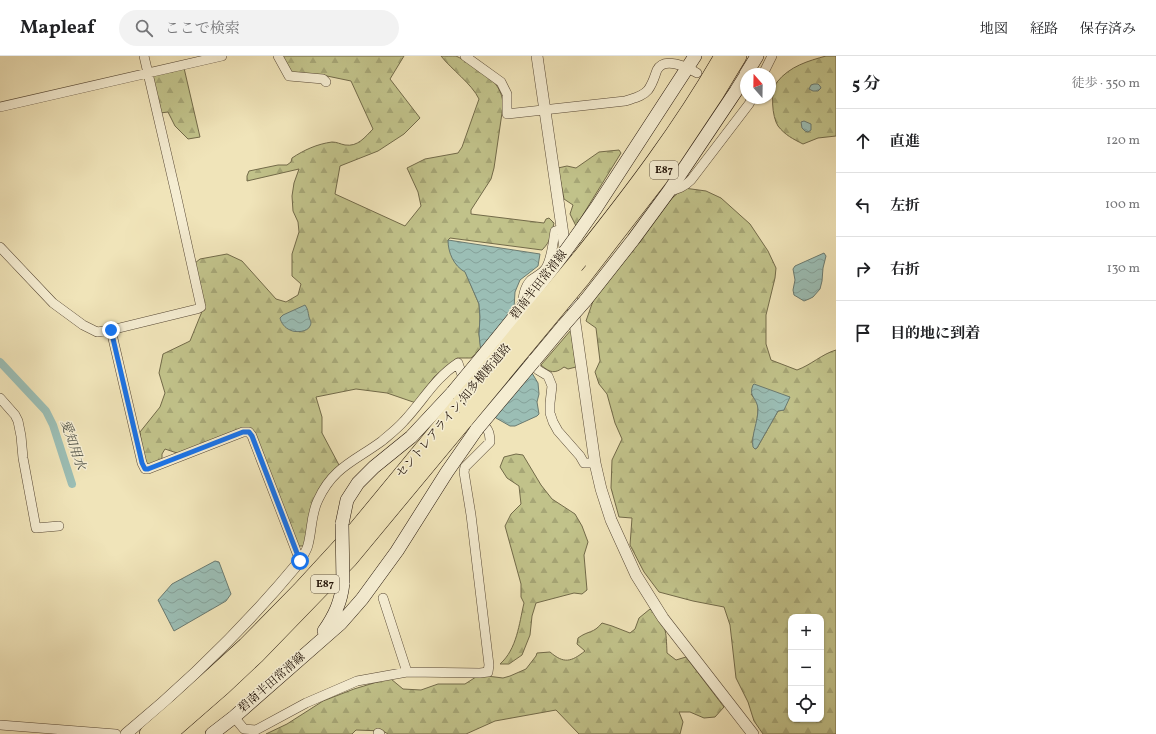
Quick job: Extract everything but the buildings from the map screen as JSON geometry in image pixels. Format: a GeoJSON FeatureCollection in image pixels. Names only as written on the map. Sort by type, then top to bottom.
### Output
{"type":"FeatureCollection","features":[{"type":"Feature","properties":{"kind":"highway","name":"セントレアライン;知多横断道路"},"geometry":{"type":"LineString","coordinates":[[168,734],[256,655],[349,559],[622,206],[683,120],[723,56]]}},
{"type":"Feature","properties":{"kind":"highway","name":"セントレアライン;知多横断道路"},"geometry":{"type":"LineString","coordinates":[[148,734],[246,646],[295,596],[582,279],[659,178],[715,94],[738,56]]}},
{"type":"Feature","properties":{"kind":"main road","name":"碧南半田常滑線"},"geometry":{"type":"LineString","coordinates":[[212,734],[234,717],[341,623],[372,586],[397,551],[447,472],[464,411],[517,315],[576,238],[692,70],[695,56]]}},
{"type":"Feature","properties":{"kind":"main road","name":"碧南半田常滑線"},"geometry":{"type":"LineString","coordinates":[[750,68],[757,56]]}},
{"type":"Feature","properties":{"kind":"main road","name":"碧南半田常滑線"},"geometry":{"type":"LineString","coordinates":[[313,647],[333,618],[340,602],[344,583],[342,524],[347,500],[358,483],[374,467],[411,437],[464,411],[534,361],[633,240],[669,191],[740,84]]}},
{"type":"Feature","properties":{"kind":"main road"},"geometry":{"type":"LineString","coordinates":[[344,583],[348,590],[357,594],[363,593],[372,586]]}},
{"type":"Feature","properties":{"kind":"street"},"geometry":{"type":"LineString","coordinates":[[0,247],[53,303],[83,325],[97,332],[197,309],[201,306],[144,56]]}},
{"type":"Feature","properties":{"kind":"street"},"geometry":{"type":"LineString","coordinates":[[0,107],[222,56]]}},
{"type":"Feature","properties":{"kind":"street"},"geometry":{"type":"LineString","coordinates":[[278,56],[289,76],[323,79],[326,82]]}},
{"type":"Feature","properties":{"kind":"street"},"geometry":{"type":"LineString","coordinates":[[466,56],[501,82],[507,94],[507,114],[626,100],[637,97],[647,91],[655,79],[657,70],[662,63],[674,61],[692,70]]}},
{"type":"Feature","properties":{"kind":"street"},"geometry":{"type":"LineString","coordinates":[[538,56],[595,464],[601,489],[611,520],[636,576],[663,618],[753,734]]}},
{"type":"Feature","properties":{"kind":"street"},"geometry":{"type":"LineString","coordinates":[[767,68],[772,56]]}},
{"type":"Feature","properties":{"kind":"street"},"geometry":{"type":"LineString","coordinates":[[669,191],[678,190],[691,180],[748,104]]}},
{"type":"Feature","properties":{"kind":"street"},"geometry":{"type":"LineString","coordinates":[[562,229],[555,231],[546,268],[531,281],[523,296],[521,312],[524,353],[526,358],[538,370],[548,376],[552,386],[550,413],[558,431],[580,456],[584,463],[595,464]]}},
{"type":"Feature","properties":{"kind":"street"},"geometry":{"type":"LineString","coordinates":[[111,330],[142,463],[145,469],[243,432],[249,432],[252,436],[300,561]]}},
{"type":"Feature","properties":{"kind":"street"},"geometry":{"type":"LineString","coordinates":[[126,734],[191,677],[228,641],[300,561],[308,546],[311,524],[317,500],[340,469],[382,441],[405,421],[433,385],[449,369],[458,363],[471,398],[475,418],[488,429],[490,436],[490,442],[465,467],[464,472],[471,515],[490,668],[488,672],[407,672],[357,681],[306,704],[256,730],[244,729],[234,717]]}},
{"type":"Feature","properties":{"kind":"street"},"geometry":{"type":"LineString","coordinates":[[0,398],[15,415],[18,421],[23,458],[36,528],[59,526]]}},
{"type":"Feature","properties":{"kind":"street"},"geometry":{"type":"LineString","coordinates":[[383,598],[407,672]]}},
{"type":"Feature","properties":{"kind":"street"},"geometry":{"type":"LineString","coordinates":[[0,725],[116,734]]}},
{"type":"Feature","properties":{"kind":"green space"},"geometry":{"type":"Polygon","coordinates":[[[280,56],[404,56],[390,79],[420,118],[404,134],[378,151],[340,166],[335,194],[405,226],[421,206],[418,192],[407,168],[425,159],[458,153],[462,147],[479,99],[467,82],[441,56],[456,56],[460,58],[488,76],[493,81],[500,92],[503,106],[491,179],[471,210],[471,214],[544,223],[546,219],[549,218],[554,223],[549,241],[542,250],[450,238],[448,240],[453,258],[457,265],[465,271],[479,304],[479,334],[481,349],[471,358],[457,358],[434,377],[416,403],[387,393],[356,389],[316,397],[322,417],[322,433],[339,465],[325,480],[305,546],[297,546],[249,431],[180,454],[165,449],[162,454],[162,461],[147,467],[143,457],[140,432],[160,407],[165,393],[159,373],[163,354],[190,341],[203,309],[195,263],[200,259],[227,254],[242,261],[276,299],[286,302],[298,295],[301,284],[292,276],[292,254],[299,232],[298,222],[293,211],[292,196],[294,183],[299,169],[247,181],[249,171],[278,165],[287,165],[291,162],[292,158],[321,144],[332,142],[350,145],[357,143],[373,129],[351,81],[327,76],[293,74],[280,56]]]}},
{"type":"Feature","properties":{"kind":"green space"},"geometry":{"type":"Polygon","coordinates":[[[826,56],[836,56],[836,136],[818,138],[803,144],[786,134],[778,126],[774,117],[773,104],[776,104],[777,82],[782,76],[793,68],[826,56]]]}},
{"type":"Feature","properties":{"kind":"green space"},"geometry":{"type":"Polygon","coordinates":[[[184,68],[200,137],[188,139],[175,126],[168,112],[160,113],[153,77],[157,73],[184,68]]]}},
{"type":"Feature","properties":{"kind":"green space"},"geometry":{"type":"Polygon","coordinates":[[[619,150],[621,153],[576,226],[570,214],[573,205],[564,199],[558,168],[567,166],[576,168],[599,152],[619,150]]]}},
{"type":"Feature","properties":{"kind":"green space"},"geometry":{"type":"Polygon","coordinates":[[[684,188],[706,191],[721,198],[750,224],[768,251],[776,268],[766,315],[766,344],[771,360],[797,370],[836,350],[836,734],[763,734],[754,721],[748,702],[736,678],[730,625],[724,607],[659,592],[644,572],[630,545],[632,518],[619,517],[611,488],[612,460],[622,439],[615,423],[607,394],[599,384],[595,372],[600,361],[596,328],[586,321],[593,301],[671,199],[684,188]],[[751,394],[757,402],[758,408],[757,422],[752,442],[755,449],[778,411],[784,410],[785,407],[751,394]]]}},
{"type":"Feature","properties":{"kind":"green space"},"geometry":{"type":"Polygon","coordinates":[[[571,330],[576,367],[568,369],[564,367],[555,372],[547,370],[541,365],[571,330]]]}},
{"type":"Feature","properties":{"kind":"green space"},"geometry":{"type":"Polygon","coordinates":[[[516,454],[523,455],[541,485],[552,499],[575,514],[582,526],[588,542],[584,555],[587,590],[582,594],[574,593],[536,603],[532,616],[530,635],[522,655],[509,664],[500,664],[506,658],[514,644],[524,603],[521,597],[521,584],[505,526],[511,514],[521,504],[519,486],[507,478],[500,467],[504,457],[516,454]]]}},
{"type":"Feature","properties":{"kind":"green space"},"geometry":{"type":"Polygon","coordinates":[[[650,609],[663,624],[666,633],[667,653],[676,660],[686,657],[724,707],[715,717],[704,718],[690,712],[679,712],[683,722],[680,734],[579,734],[556,710],[495,721],[466,734],[388,734],[383,731],[356,730],[352,734],[266,734],[287,724],[323,701],[354,689],[387,679],[391,679],[403,689],[421,690],[438,684],[465,684],[479,675],[503,678],[510,676],[526,669],[537,653],[550,652],[559,658],[568,660],[585,651],[577,644],[578,638],[596,629],[602,623],[630,633],[635,629],[639,618],[650,609]]]}},
{"type":"Feature","properties":{"kind":"water"},"geometry":{"type":"Polygon","coordinates":[[[818,84],[820,86],[821,88],[818,91],[809,89],[811,85],[818,84]]]}},
{"type":"Feature","properties":{"kind":"water"},"geometry":{"type":"Polygon","coordinates":[[[804,121],[811,124],[811,130],[808,132],[802,128],[801,122],[804,121]]]}},
{"type":"Feature","properties":{"kind":"water"},"geometry":{"type":"Polygon","coordinates":[[[448,240],[540,254],[538,266],[520,280],[515,292],[514,308],[519,357],[523,365],[532,373],[538,383],[539,394],[537,402],[539,414],[515,426],[510,426],[496,418],[488,410],[486,404],[479,334],[479,304],[465,272],[452,259],[448,240]]]}},
{"type":"Feature","properties":{"kind":"water"},"geometry":{"type":"Polygon","coordinates":[[[824,253],[826,256],[820,289],[813,297],[804,301],[794,295],[793,290],[795,280],[793,269],[795,266],[824,253]]]}},
{"type":"Feature","properties":{"kind":"water"},"geometry":{"type":"Polygon","coordinates":[[[305,305],[311,323],[309,328],[304,331],[295,331],[285,327],[280,318],[283,315],[305,305]]]}},
{"type":"Feature","properties":{"kind":"water"},"geometry":{"type":"Polygon","coordinates":[[[754,384],[790,397],[784,410],[778,411],[755,449],[753,447],[753,438],[758,409],[752,395],[754,384]]]}},
{"type":"Feature","properties":{"kind":"water"},"geometry":{"type":"Polygon","coordinates":[[[215,561],[219,562],[231,594],[226,601],[174,631],[158,600],[172,584],[215,561]]]}},
{"type":"Feature","properties":{"kind":"waterway","name":"愛知用水"},"geometry":{"type":"LineString","coordinates":[[0,362],[46,411],[53,425],[72,484]]}},
{"type":"Feature","properties":{"kind":"route"},"geometry":{"type":"LineString","coordinates":[[111,330],[142,463],[145,469],[147,470],[243,432],[249,432],[252,436],[300,561]]}}]}
